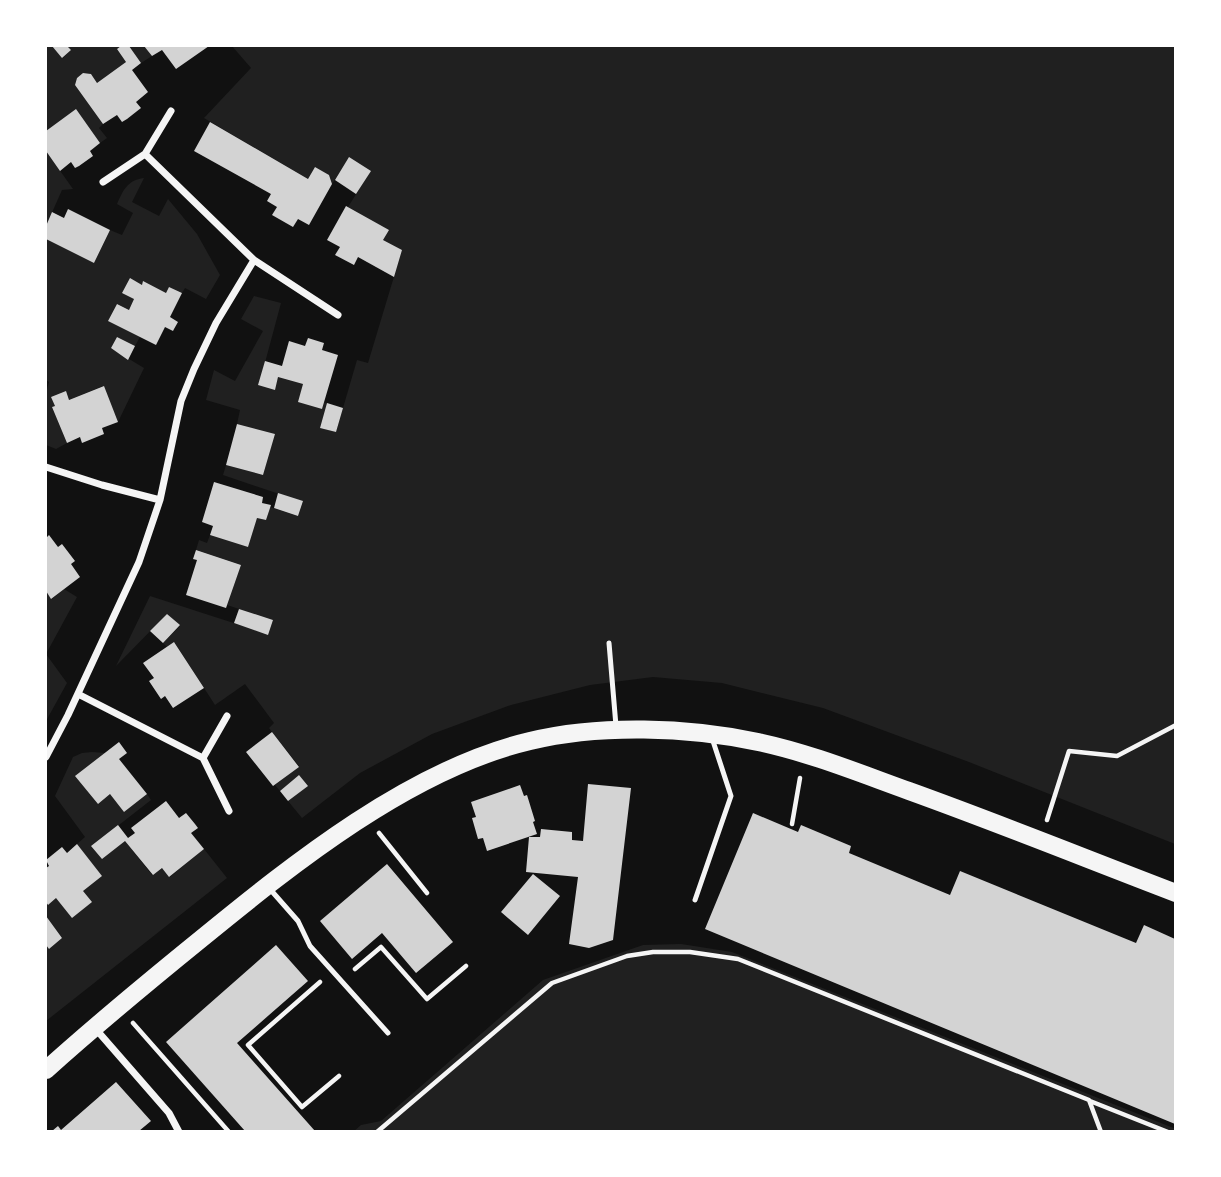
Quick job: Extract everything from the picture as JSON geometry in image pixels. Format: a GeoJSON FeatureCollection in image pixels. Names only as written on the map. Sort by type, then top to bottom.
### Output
{"type":"FeatureCollection","features":[{"type":"Feature","properties":{"kind":"main road"},"geometry":{"type":"LineString","coordinates":[[46,1070],[118,1007],[267,886],[300,860],[366,816],[428,782],[485,756],[528,741],[585,731],[616,729],[711,735],[756,741],[805,753],[1175,893]]}},
{"type":"Feature","properties":{"kind":"street"},"geometry":{"type":"LineString","coordinates":[[103,182],[145,154],[172,111]]}},
{"type":"Feature","properties":{"kind":"street"},"geometry":{"type":"LineString","coordinates":[[145,154],[254,260],[338,315]]}},
{"type":"Feature","properties":{"kind":"street"},"geometry":{"type":"LineString","coordinates":[[46,757],[139,562],[160,500],[181,401],[216,323],[254,260]]}},
{"type":"Feature","properties":{"kind":"street"},"geometry":{"type":"LineString","coordinates":[[46,467],[160,500]]}},
{"type":"Feature","properties":{"kind":"street"},"geometry":{"type":"LineString","coordinates":[[78,694],[203,758],[229,811]]}},
{"type":"Feature","properties":{"kind":"street"},"geometry":{"type":"LineString","coordinates":[[203,758],[227,716]]}},
{"type":"Feature","properties":{"kind":"street"},"geometry":{"type":"LineString","coordinates":[[94,1027],[169,1113],[179,1132]]}},
{"type":"Feature","properties":{"kind":"lane"},"geometry":{"type":"LineString","coordinates":[[609,643],[616,729]]}},
{"type":"Feature","properties":{"kind":"lane"},"geometry":{"type":"LineString","coordinates":[[695,900],[731,796],[711,735]]}},
{"type":"Feature","properties":{"kind":"lane"},"geometry":{"type":"LineString","coordinates":[[267,886],[298,920],[310,946],[388,1033]]}},
{"type":"Feature","properties":{"kind":"path"},"geometry":{"type":"LineString","coordinates":[[1041,841],[1069,751],[1116,756],[1175,725]]}},
{"type":"Feature","properties":{"kind":"path"},"geometry":{"type":"LineString","coordinates":[[792,824],[805,753]]}},
{"type":"Feature","properties":{"kind":"path"},"geometry":{"type":"LineString","coordinates":[[366,816],[427,893]]}},
{"type":"Feature","properties":{"kind":"path"},"geometry":{"type":"LineString","coordinates":[[341,981],[381,947],[427,999],[466,966]]}},
{"type":"Feature","properties":{"kind":"path"},"geometry":{"type":"LineString","coordinates":[[377,1132],[552,983],[627,956],[653,952],[737,959],[1168,1132]]}},
{"type":"Feature","properties":{"kind":"path"},"geometry":{"type":"LineString","coordinates":[[333,972],[248,1045],[302,1107],[339,1076]]}},
{"type":"Feature","properties":{"kind":"path"},"geometry":{"type":"LineString","coordinates":[[118,1007],[229,1132]]}},
{"type":"Feature","properties":{"kind":"path"},"geometry":{"type":"LineString","coordinates":[[1089,1100],[1101,1132]]}},
{"type":"Feature","properties":{"kind":"shaded area"},"geometry":{"type":"Polygon","coordinates":[[[46,46],[52,46],[63,58],[71,50],[67,46],[121,46],[117,49],[126,62],[97,83],[91,74],[83,73],[77,78],[75,85],[103,124],[99,128],[107,138],[100,143],[76,110],[46,131],[46,46]]]}},
{"type":"Feature","properties":{"kind":"shaded area"},"geometry":{"type":"Polygon","coordinates":[[[129,46],[144,46],[152,56],[141,63],[129,46]]]}},
{"type":"Feature","properties":{"kind":"shaded area"},"geometry":{"type":"Polygon","coordinates":[[[232,46],[1175,46],[1175,844],[969,762],[823,708],[722,683],[653,677],[590,685],[511,705],[432,734],[360,773],[302,818],[288,801],[307,786],[299,775],[280,791],[275,785],[299,766],[269,728],[274,723],[245,684],[215,705],[175,643],[167,647],[163,643],[180,626],[167,614],[116,666],[150,596],[268,634],[273,620],[227,605],[241,565],[196,550],[199,540],[207,543],[210,535],[248,547],[257,518],[266,520],[270,507],[298,516],[303,502],[223,475],[226,465],[263,475],[275,434],[237,424],[240,410],[206,400],[214,370],[235,381],[263,331],[241,319],[254,296],[281,303],[259,385],[275,389],[278,377],[303,384],[299,402],[322,409],[324,402],[327,403],[320,428],[336,432],[357,360],[368,363],[402,250],[383,240],[388,230],[348,207],[370,172],[349,158],[332,184],[329,175],[315,167],[308,179],[204,118],[251,68],[232,46]]]}},
{"type":"Feature","properties":{"kind":"shaded area"},"geometry":{"type":"Polygon","coordinates":[[[46,151],[73,189],[62,190],[46,226],[46,151]]]}},
{"type":"Feature","properties":{"kind":"shaded area"},"geometry":{"type":"Polygon","coordinates":[[[144,178],[132,202],[159,216],[168,199],[197,234],[220,275],[206,299],[185,288],[182,293],[169,287],[166,293],[144,282],[142,285],[130,279],[134,299],[129,310],[117,304],[108,321],[140,337],[135,346],[117,337],[111,348],[144,368],[118,422],[103,386],[69,400],[52,397],[55,406],[52,407],[67,443],[56,449],[46,445],[46,393],[49,382],[46,380],[46,239],[94,263],[110,230],[122,235],[133,213],[117,204],[124,191],[133,181],[144,178]]]}},
{"type":"Feature","properties":{"kind":"shaded area"},"geometry":{"type":"Polygon","coordinates":[[[64,589],[77,597],[46,654],[46,591],[52,599],[64,589]]]}},
{"type":"Feature","properties":{"kind":"shaded area"},"geometry":{"type":"Polygon","coordinates":[[[46,654],[67,683],[46,721],[46,654]]]}},
{"type":"Feature","properties":{"kind":"shaded area"},"geometry":{"type":"Polygon","coordinates":[[[92,752],[106,753],[76,776],[98,804],[110,794],[124,812],[147,794],[151,800],[92,846],[125,841],[152,875],[162,868],[170,877],[204,849],[227,878],[46,1021],[46,945],[49,949],[62,938],[46,916],[46,902],[48,905],[56,898],[83,891],[102,876],[77,844],[85,837],[55,796],[73,757],[92,752]]]}},
{"type":"Feature","properties":{"kind":"shaded area"},"geometry":{"type":"Polygon","coordinates":[[[681,944],[732,952],[1176,1129],[1175,1132],[353,1132],[361,1125],[381,1121],[543,980],[643,945],[681,944]]]}},
{"type":"Feature","properties":{"kind":"building"},"geometry":{"type":"Polygon","coordinates":[[[52,46],[67,46],[71,50],[62,58],[52,46]]]}},
{"type":"Feature","properties":{"kind":"building"},"geometry":{"type":"Polygon","coordinates":[[[129,46],[141,63],[132,70],[148,92],[136,102],[141,108],[127,119],[122,122],[117,115],[103,124],[75,85],[77,78],[83,73],[91,74],[97,83],[126,62],[117,49],[129,46]]]}},
{"type":"Feature","properties":{"kind":"building"},"geometry":{"type":"Polygon","coordinates":[[[144,46],[209,46],[176,69],[162,50],[152,56],[144,46]]]}},
{"type":"Feature","properties":{"kind":"building"},"geometry":{"type":"Polygon","coordinates":[[[76,109],[100,143],[90,151],[93,156],[79,166],[75,168],[71,162],[60,171],[46,151],[46,131],[76,109]]]}},
{"type":"Feature","properties":{"kind":"building"},"geometry":{"type":"Polygon","coordinates":[[[210,122],[308,179],[315,167],[329,175],[332,184],[309,225],[298,219],[293,227],[272,215],[277,207],[267,201],[271,194],[194,151],[210,122]]]}},
{"type":"Feature","properties":{"kind":"building"},"geometry":{"type":"Polygon","coordinates":[[[349,157],[371,171],[356,194],[335,180],[349,157]]]}},
{"type":"Feature","properties":{"kind":"building"},"geometry":{"type":"Polygon","coordinates":[[[346,206],[389,230],[383,240],[402,250],[394,277],[358,257],[354,265],[335,255],[340,247],[327,240],[346,206]]]}},
{"type":"Feature","properties":{"kind":"building"},"geometry":{"type":"Polygon","coordinates":[[[68,209],[110,230],[94,263],[46,239],[46,226],[52,212],[64,218],[68,209]]]}},
{"type":"Feature","properties":{"kind":"building"},"geometry":{"type":"Polygon","coordinates":[[[130,278],[142,285],[143,281],[166,293],[169,287],[182,293],[170,317],[178,322],[173,331],[165,327],[156,345],[108,321],[117,304],[129,310],[134,299],[122,293],[130,278]]]}},
{"type":"Feature","properties":{"kind":"building"},"geometry":{"type":"Polygon","coordinates":[[[117,337],[135,346],[128,360],[111,348],[117,337]]]}},
{"type":"Feature","properties":{"kind":"building"},"geometry":{"type":"Polygon","coordinates":[[[308,338],[324,343],[322,350],[338,355],[322,409],[298,402],[303,384],[278,377],[275,390],[258,385],[265,361],[282,366],[289,341],[305,346],[308,338]]]}},
{"type":"Feature","properties":{"kind":"building"},"geometry":{"type":"Polygon","coordinates":[[[104,386],[118,422],[102,428],[104,434],[82,443],[80,437],[67,443],[52,407],[55,406],[51,397],[66,391],[69,400],[104,386]]]}},
{"type":"Feature","properties":{"kind":"building"},"geometry":{"type":"Polygon","coordinates":[[[327,403],[343,408],[336,432],[320,428],[327,403]]]}},
{"type":"Feature","properties":{"kind":"building"},"geometry":{"type":"Polygon","coordinates":[[[237,424],[275,434],[263,475],[226,465],[237,424]]]}},
{"type":"Feature","properties":{"kind":"building"},"geometry":{"type":"Polygon","coordinates":[[[214,482],[263,497],[262,503],[271,505],[266,520],[257,518],[248,547],[210,535],[213,526],[202,522],[214,482]]]}},
{"type":"Feature","properties":{"kind":"building"},"geometry":{"type":"Polygon","coordinates":[[[278,493],[303,501],[298,516],[274,508],[278,493]]]}},
{"type":"Feature","properties":{"kind":"building"},"geometry":{"type":"Polygon","coordinates":[[[49,535],[58,547],[62,544],[75,561],[71,564],[80,577],[51,599],[46,591],[46,538],[49,535]]]}},
{"type":"Feature","properties":{"kind":"building"},"geometry":{"type":"Polygon","coordinates":[[[196,550],[241,565],[226,608],[186,595],[197,560],[193,559],[196,550]]]}},
{"type":"Feature","properties":{"kind":"building"},"geometry":{"type":"Polygon","coordinates":[[[239,609],[273,620],[268,635],[234,623],[239,609]]]}},
{"type":"Feature","properties":{"kind":"building"},"geometry":{"type":"Polygon","coordinates":[[[167,614],[180,625],[163,643],[150,631],[167,614]]]}},
{"type":"Feature","properties":{"kind":"building"},"geometry":{"type":"Polygon","coordinates":[[[174,642],[204,688],[173,708],[165,696],[161,699],[149,681],[154,678],[143,663],[174,642]]]}},
{"type":"Feature","properties":{"kind":"building"},"geometry":{"type":"Polygon","coordinates":[[[272,732],[299,767],[273,786],[246,752],[272,732]]]}},
{"type":"Feature","properties":{"kind":"building"},"geometry":{"type":"Polygon","coordinates":[[[119,742],[127,753],[119,759],[147,794],[124,812],[110,794],[98,804],[75,776],[119,742]]]}},
{"type":"Feature","properties":{"kind":"building"},"geometry":{"type":"Polygon","coordinates":[[[299,775],[308,786],[288,801],[280,791],[299,775]]]}},
{"type":"Feature","properties":{"kind":"building"},"geometry":{"type":"Polygon","coordinates":[[[588,784],[631,788],[613,940],[589,948],[569,944],[578,877],[526,872],[529,837],[540,837],[541,829],[572,832],[572,840],[583,841],[588,784]]]}},
{"type":"Feature","properties":{"kind":"building"},"geometry":{"type":"Polygon","coordinates":[[[520,785],[524,796],[527,795],[537,834],[487,851],[483,838],[478,839],[472,818],[476,817],[471,802],[520,785]]]}},
{"type":"Feature","properties":{"kind":"building"},"geometry":{"type":"Polygon","coordinates":[[[166,801],[179,818],[186,813],[195,824],[198,828],[191,833],[204,849],[169,877],[162,868],[153,875],[125,841],[102,859],[91,846],[118,825],[128,838],[135,833],[131,828],[166,801]]]}},
{"type":"Feature","properties":{"kind":"building"},"geometry":{"type":"Polygon","coordinates":[[[753,813],[798,832],[801,825],[851,846],[849,853],[950,895],[960,871],[1136,943],[1144,925],[1175,939],[1175,1124],[705,929],[753,813]]]}},
{"type":"Feature","properties":{"kind":"building"},"geometry":{"type":"Polygon","coordinates":[[[77,844],[102,876],[83,891],[92,902],[72,918],[56,898],[48,905],[46,902],[46,868],[49,866],[46,860],[62,847],[67,853],[77,844]]]}},
{"type":"Feature","properties":{"kind":"building"},"geometry":{"type":"Polygon","coordinates":[[[387,864],[453,942],[416,973],[382,933],[352,959],[320,921],[387,864]]]}},
{"type":"Feature","properties":{"kind":"building"},"geometry":{"type":"Polygon","coordinates":[[[533,874],[560,896],[528,935],[501,912],[533,874]]]}},
{"type":"Feature","properties":{"kind":"building"},"geometry":{"type":"Polygon","coordinates":[[[46,916],[62,938],[49,949],[46,945],[46,916]]]}},
{"type":"Feature","properties":{"kind":"building"},"geometry":{"type":"Polygon","coordinates":[[[276,945],[308,981],[237,1043],[315,1131],[245,1131],[166,1042],[276,945]]]}},
{"type":"Feature","properties":{"kind":"building"},"geometry":{"type":"Polygon","coordinates":[[[116,1082],[151,1121],[139,1131],[52,1131],[58,1126],[61,1130],[116,1082]]]}}]}
